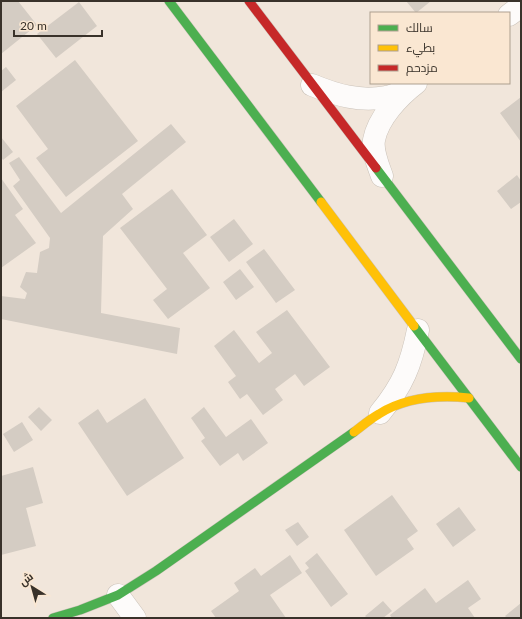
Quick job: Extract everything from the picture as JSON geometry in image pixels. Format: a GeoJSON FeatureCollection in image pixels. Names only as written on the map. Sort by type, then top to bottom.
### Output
{"type":"FeatureCollection","features":[{"type":"Feature","properties":{"kind":"street"},"geometry":{"type":"LineString","coordinates":[[169,1],[521,466]]}},
{"type":"Feature","properties":{"kind":"street"},"geometry":{"type":"LineString","coordinates":[[249,1],[521,359]]}},
{"type":"Feature","properties":{"kind":"street"},"geometry":{"type":"LineString","coordinates":[[510,14],[521,6]]}},
{"type":"Feature","properties":{"kind":"street"},"geometry":{"type":"LineString","coordinates":[[312,85],[348,97],[367,99],[387,97],[414,85]]}},
{"type":"Feature","properties":{"kind":"street"},"geometry":{"type":"LineString","coordinates":[[382,176],[375,154],[374,140],[384,116],[414,85]]}},
{"type":"Feature","properties":{"kind":"street"},"geometry":{"type":"LineString","coordinates":[[380,413],[391,400],[408,369],[418,330]]}},
{"type":"Feature","properties":{"kind":"street"},"geometry":{"type":"LineString","coordinates":[[53,618],[80,610],[118,595],[156,571],[380,413],[400,404],[422,398],[437,396],[469,398]]}},
{"type":"Feature","properties":{"kind":"street"},"geometry":{"type":"LineString","coordinates":[[118,595],[135,618]]}},
{"type":"Feature","properties":{"kind":"building"},"geometry":{"type":"Polygon","coordinates":[[[1,1],[18,1],[37,25],[1,54],[1,1]]]}},
{"type":"Feature","properties":{"kind":"building"},"geometry":{"type":"Polygon","coordinates":[[[406,1],[431,1],[417,12],[415,12],[406,1]]]}},
{"type":"Feature","properties":{"kind":"building"},"geometry":{"type":"Polygon","coordinates":[[[79,2],[97,26],[56,58],[37,34],[79,2]]]}},
{"type":"Feature","properties":{"kind":"building"},"geometry":{"type":"Polygon","coordinates":[[[75,60],[138,141],[66,197],[36,158],[48,149],[16,106],[75,60]]]}},
{"type":"Feature","properties":{"kind":"building"},"geometry":{"type":"Polygon","coordinates":[[[6,67],[16,80],[1,92],[1,71],[6,67]]]}},
{"type":"Feature","properties":{"kind":"building"},"geometry":{"type":"Polygon","coordinates":[[[521,97],[521,142],[500,113],[521,97]]]}},
{"type":"Feature","properties":{"kind":"building"},"geometry":{"type":"Polygon","coordinates":[[[171,124],[186,142],[122,194],[133,209],[103,236],[101,313],[180,328],[177,354],[1,319],[1,296],[25,299],[27,293],[20,287],[26,272],[37,273],[40,252],[49,248],[50,238],[13,186],[20,180],[9,163],[19,157],[61,213],[171,124]]]}},
{"type":"Feature","properties":{"kind":"building"},"geometry":{"type":"Polygon","coordinates":[[[1,137],[13,152],[3,160],[1,157],[1,137]]]}},
{"type":"Feature","properties":{"kind":"building"},"geometry":{"type":"Polygon","coordinates":[[[517,175],[521,181],[521,202],[511,209],[497,191],[517,175]]]}},
{"type":"Feature","properties":{"kind":"building"},"geometry":{"type":"Polygon","coordinates":[[[1,178],[23,209],[15,215],[36,243],[1,268],[1,178]]]}},
{"type":"Feature","properties":{"kind":"building"},"geometry":{"type":"Polygon","coordinates":[[[172,189],[207,235],[183,253],[210,288],[168,319],[153,300],[167,289],[120,228],[172,189]]]}},
{"type":"Feature","properties":{"kind":"building"},"geometry":{"type":"Polygon","coordinates":[[[234,219],[253,244],[229,262],[210,237],[234,219]]]}},
{"type":"Feature","properties":{"kind":"building"},"geometry":{"type":"Polygon","coordinates":[[[264,249],[295,290],[276,303],[246,262],[264,249]]]}},
{"type":"Feature","properties":{"kind":"building"},"geometry":{"type":"Polygon","coordinates":[[[240,269],[254,287],[236,300],[223,282],[240,269]]]}},
{"type":"Feature","properties":{"kind":"building"},"geometry":{"type":"Polygon","coordinates":[[[287,310],[330,367],[304,386],[295,374],[275,389],[283,400],[263,415],[247,394],[240,399],[228,382],[236,376],[214,346],[234,330],[259,363],[272,353],[256,332],[287,310]]]}},
{"type":"Feature","properties":{"kind":"building"},"geometry":{"type":"Polygon","coordinates":[[[145,398],[184,458],[127,496],[78,423],[98,409],[107,423],[145,398]]]}},
{"type":"Feature","properties":{"kind":"building"},"geometry":{"type":"Polygon","coordinates":[[[39,407],[52,420],[41,431],[28,417],[39,407]]]}},
{"type":"Feature","properties":{"kind":"building"},"geometry":{"type":"Polygon","coordinates":[[[204,407],[226,437],[251,419],[268,443],[243,461],[238,453],[220,466],[201,441],[205,438],[191,418],[204,407]]]}},
{"type":"Feature","properties":{"kind":"building"},"geometry":{"type":"Polygon","coordinates":[[[22,422],[33,440],[14,452],[3,434],[22,422]]]}},
{"type":"Feature","properties":{"kind":"building"},"geometry":{"type":"Polygon","coordinates":[[[33,467],[43,503],[26,508],[36,546],[1,555],[1,476],[33,467]]]}},
{"type":"Feature","properties":{"kind":"building"},"geometry":{"type":"Polygon","coordinates":[[[392,495],[418,531],[407,539],[414,549],[376,576],[344,530],[392,495]]]}},
{"type":"Feature","properties":{"kind":"building"},"geometry":{"type":"Polygon","coordinates":[[[459,507],[476,530],[453,547],[436,524],[459,507]]]}},
{"type":"Feature","properties":{"kind":"building"},"geometry":{"type":"Polygon","coordinates":[[[298,522],[309,537],[297,546],[285,530],[298,522]]]}},
{"type":"Feature","properties":{"kind":"building"},"geometry":{"type":"Polygon","coordinates":[[[317,553],[348,594],[331,607],[305,571],[309,568],[305,563],[317,553]]]}},
{"type":"Feature","properties":{"kind":"building"},"geometry":{"type":"Polygon","coordinates":[[[290,555],[302,573],[270,595],[286,618],[216,618],[211,611],[239,591],[234,583],[255,568],[261,576],[290,555]]]}},
{"type":"Feature","properties":{"kind":"building"},"geometry":{"type":"Polygon","coordinates":[[[468,580],[481,599],[468,608],[475,618],[392,618],[390,615],[425,588],[436,603],[468,580]]]}},
{"type":"Feature","properties":{"kind":"building"},"geometry":{"type":"Polygon","coordinates":[[[383,601],[392,611],[383,618],[367,618],[365,616],[383,601]]]}},
{"type":"Feature","properties":{"kind":"building"},"geometry":{"type":"Polygon","coordinates":[[[521,603],[521,618],[507,618],[505,616],[521,603]]]}},
{"type":"Feature","properties":{"kind":"traffic: fast"},"geometry":{"type":"LineString","coordinates":[[169,1],[321,202]]}},
{"type":"Feature","properties":{"kind":"traffic: fast"},"geometry":{"type":"LineString","coordinates":[[376,168],[521,359]]}},
{"type":"Feature","properties":{"kind":"traffic: fast"},"geometry":{"type":"LineString","coordinates":[[414,326],[521,467]]}},
{"type":"Feature","properties":{"kind":"traffic: fast"},"geometry":{"type":"LineString","coordinates":[[53,618],[80,610],[118,595],[156,571],[354,432]]}},
{"type":"Feature","properties":{"kind":"traffic: slow"},"geometry":{"type":"LineString","coordinates":[[321,202],[414,326]]}},
{"type":"Feature","properties":{"kind":"traffic: slow"},"geometry":{"type":"LineString","coordinates":[[354,432],[369,420],[389,408],[400,404],[423,398],[434,397],[469,398]]}},
{"type":"Feature","properties":{"kind":"traffic: jam"},"geometry":{"type":"LineString","coordinates":[[249,1],[376,168]]}}]}
